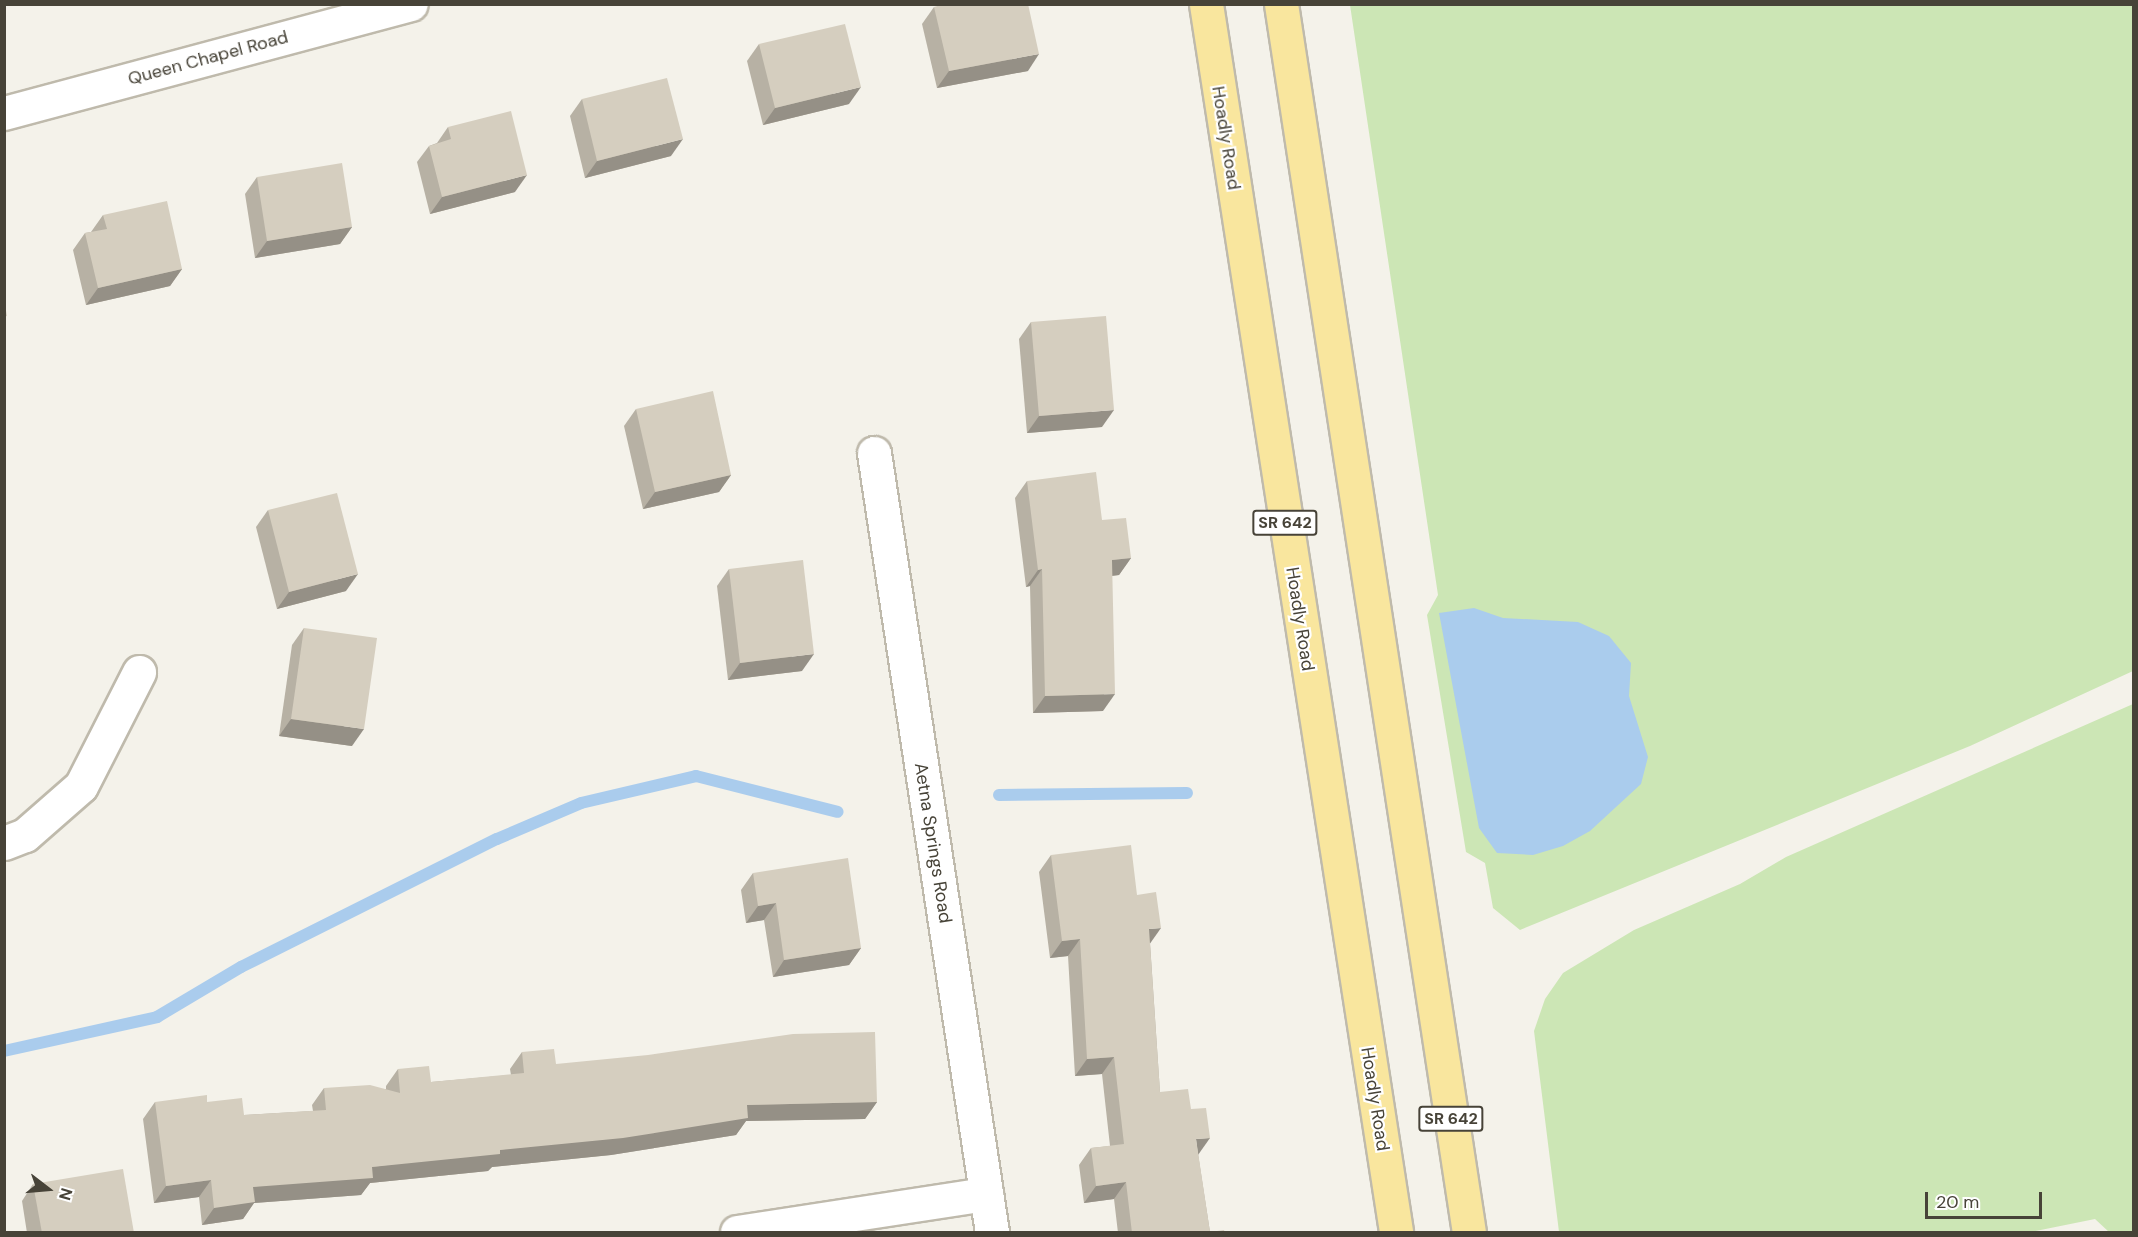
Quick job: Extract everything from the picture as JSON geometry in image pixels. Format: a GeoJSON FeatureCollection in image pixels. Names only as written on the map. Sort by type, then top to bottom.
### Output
{"type":"FeatureCollection","features":[{"type":"Feature","properties":{"kind":"main road","name":"Hoadly Road"},"geometry":{"type":"LineString","coordinates":[[1206,4],[1396,1233]]}},
{"type":"Feature","properties":{"kind":"main road","name":"SR 642"},"geometry":{"type":"LineString","coordinates":[[1281,4],[1469,1233]]}},
{"type":"Feature","properties":{"kind":"street","name":"Queen Chapel Road"},"geometry":{"type":"LineString","coordinates":[[4,113],[411,4]]}},
{"type":"Feature","properties":{"kind":"street","name":"Aetna Springs Road"},"geometry":{"type":"LineString","coordinates":[[874,453],[992,1233]]}},
{"type":"Feature","properties":{"kind":"street"},"geometry":{"type":"LineString","coordinates":[[4,843],[25,836],[81,786],[139,672]]}},
{"type":"Feature","properties":{"kind":"street"},"geometry":{"type":"LineString","coordinates":[[737,1233],[987,1194]]}},
{"type":"Feature","properties":{"kind":"green space"},"geometry":{"type":"Polygon","coordinates":[[[1350,5],[2133,5],[2133,671],[1970,746],[1520,930],[1493,908],[1485,863],[1466,852],[1427,615],[1438,595],[1350,5]]]}},
{"type":"Feature","properties":{"kind":"green space"},"geometry":{"type":"Polygon","coordinates":[[[2133,704],[2133,1232],[2109,1232],[2095,1219],[2031,1232],[1559,1232],[1534,1031],[1545,999],[1563,973],[1634,930],[1740,884],[1786,857],[2133,704]]]}},
{"type":"Feature","properties":{"kind":"water"},"geometry":{"type":"Polygon","coordinates":[[[1474,608],[1503,618],[1578,622],[1609,636],[1631,663],[1629,696],[1648,757],[1641,784],[1590,831],[1563,846],[1533,855],[1497,853],[1479,828],[1439,613],[1474,608]]]}},
{"type":"Feature","properties":{"kind":"building"},"geometry":{"type":"Polygon","coordinates":[[[944,4],[1028,4],[1039,54],[949,71],[934,7],[944,4]]]}},
{"type":"Feature","properties":{"kind":"building"},"geometry":{"type":"Polygon","coordinates":[[[845,24],[861,87],[775,108],[759,44],[845,24]]]}},
{"type":"Feature","properties":{"kind":"building"},"geometry":{"type":"Polygon","coordinates":[[[667,78],[683,139],[597,161],[582,99],[667,78]]]}},
{"type":"Feature","properties":{"kind":"building"},"geometry":{"type":"Polygon","coordinates":[[[511,111],[527,175],[442,197],[429,146],[451,139],[448,127],[511,111]]]}},
{"type":"Feature","properties":{"kind":"building"},"geometry":{"type":"Polygon","coordinates":[[[342,163],[352,227],[267,241],[257,177],[342,163]]]}},
{"type":"Feature","properties":{"kind":"building"},"geometry":{"type":"Polygon","coordinates":[[[167,201],[182,269],[98,288],[85,233],[107,229],[103,215],[167,201]]]}},
{"type":"Feature","properties":{"kind":"building"},"geometry":{"type":"Polygon","coordinates":[[[4,300],[7,316],[4,317],[4,300]]]}},
{"type":"Feature","properties":{"kind":"building"},"geometry":{"type":"Polygon","coordinates":[[[1106,316],[1114,410],[1039,416],[1031,322],[1106,316]]]}},
{"type":"Feature","properties":{"kind":"building"},"geometry":{"type":"Polygon","coordinates":[[[713,391],[731,475],[655,492],[636,409],[713,391]]]}},
{"type":"Feature","properties":{"kind":"building"},"geometry":{"type":"Polygon","coordinates":[[[1096,472],[1102,520],[1126,518],[1131,558],[1112,560],[1115,694],[1045,696],[1042,569],[1038,570],[1027,481],[1096,472]]]}},
{"type":"Feature","properties":{"kind":"building"},"geometry":{"type":"Polygon","coordinates":[[[337,493],[358,574],[289,592],[268,510],[337,493]]]}},
{"type":"Feature","properties":{"kind":"building"},"geometry":{"type":"Polygon","coordinates":[[[803,560],[814,654],[740,663],[729,569],[803,560]]]}},
{"type":"Feature","properties":{"kind":"building"},"geometry":{"type":"Polygon","coordinates":[[[304,628],[377,638],[364,729],[291,719],[304,628]]]}},
{"type":"Feature","properties":{"kind":"building"},"geometry":{"type":"Polygon","coordinates":[[[1131,845],[1137,895],[1156,892],[1161,928],[1149,929],[1160,1092],[1188,1089],[1191,1109],[1206,1108],[1210,1138],[1196,1139],[1210,1232],[1224,1230],[1225,1233],[1132,1233],[1126,1182],[1096,1186],[1091,1148],[1124,1144],[1114,1057],[1087,1059],[1080,939],[1062,941],[1051,855],[1131,845]]]}},
{"type":"Feature","properties":{"kind":"building"},"geometry":{"type":"Polygon","coordinates":[[[848,858],[861,948],[784,960],[776,903],[758,906],[753,873],[848,858]]]}},
{"type":"Feature","properties":{"kind":"building"},"geometry":{"type":"Polygon","coordinates":[[[875,1032],[877,1102],[747,1105],[748,1118],[623,1138],[500,1150],[500,1154],[372,1167],[373,1178],[253,1187],[255,1202],[214,1208],[211,1180],[166,1186],[155,1102],[207,1095],[207,1102],[242,1098],[244,1115],[326,1110],[324,1088],[370,1085],[400,1093],[398,1069],[429,1066],[431,1082],[524,1073],[522,1052],[554,1049],[556,1064],[648,1055],[793,1034],[875,1032]]]}},
{"type":"Feature","properties":{"kind":"building"},"geometry":{"type":"Polygon","coordinates":[[[123,1169],[134,1233],[42,1233],[33,1184],[123,1169]]]}},
{"type":"Feature","properties":{"kind":"waterway"},"geometry":{"type":"LineString","coordinates":[[4,1051],[157,1017],[241,967],[497,839],[581,803],[696,776],[838,812]]}},
{"type":"Feature","properties":{"kind":"waterway"},"geometry":{"type":"LineString","coordinates":[[999,795],[1187,793]]}}]}
